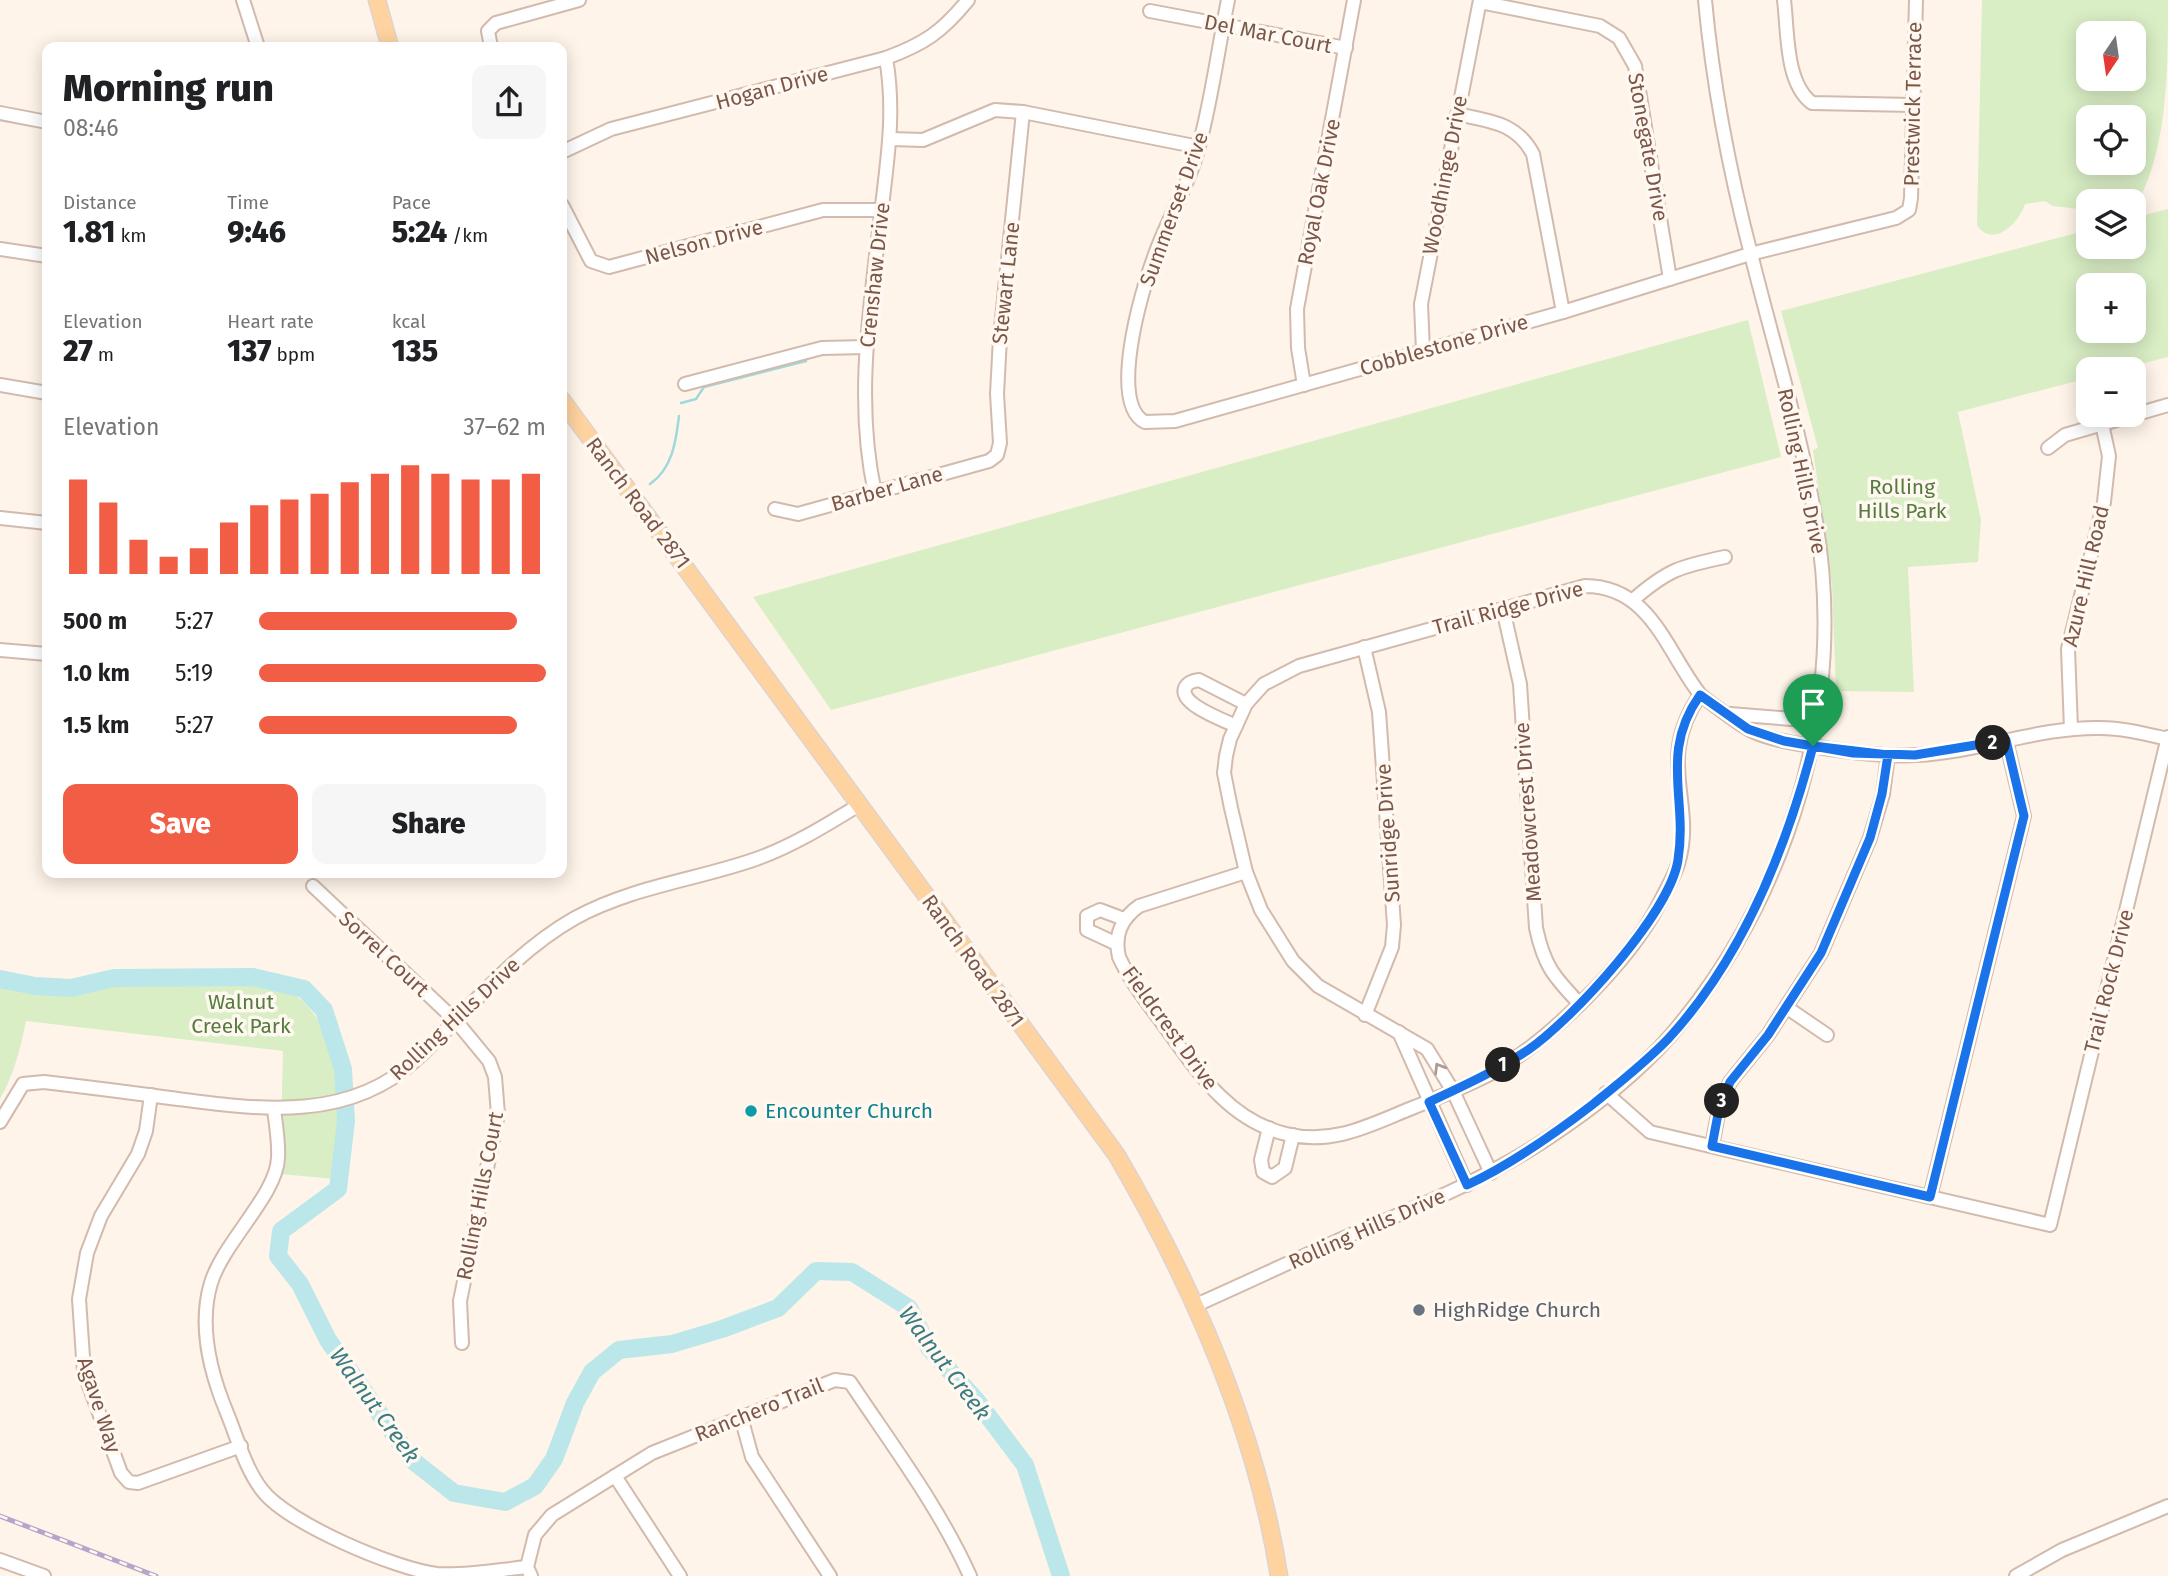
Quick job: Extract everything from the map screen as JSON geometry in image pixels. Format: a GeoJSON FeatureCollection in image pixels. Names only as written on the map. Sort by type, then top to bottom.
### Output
{"type":"FeatureCollection","features":[{"type":"Feature","properties":{"kind":"main road"},"geometry":{"type":"LineString","coordinates":[[377,0],[389,42]]}},
{"type":"Feature","properties":{"kind":"main road","name":"Ranch Road 2871"},"geometry":{"type":"LineString","coordinates":[[567,407],[1116,1154],[1151,1214],[1196,1305],[1256,1470],[1279,1576]]}},
{"type":"Feature","properties":{"kind":"street"},"geometry":{"type":"LineString","coordinates":[[243,0],[256,42]]}},
{"type":"Feature","properties":{"kind":"street"},"geometry":{"type":"LineString","coordinates":[[490,42],[488,31],[496,23],[579,0]]}},
{"type":"Feature","properties":{"kind":"street","name":"Hogan Drive"},"geometry":{"type":"LineString","coordinates":[[567,150],[611,129],[886,58],[918,46],[946,27],[968,0]]}},
{"type":"Feature","properties":{"kind":"street","name":"Summerset Drive"},"geometry":{"type":"LineString","coordinates":[[1137,416],[1131,402],[1128,380],[1135,320],[1153,259],[1199,147],[1228,0]]}},
{"type":"Feature","properties":{"kind":"street","name":"Royal Oak Drive"},"geometry":{"type":"LineString","coordinates":[[1304,384],[1298,348],[1297,309],[1354,0]]}},
{"type":"Feature","properties":{"kind":"street","name":"Rolling Hills Drive"},"geometry":{"type":"LineString","coordinates":[[1196,1305],[1491,1173],[1547,1139],[1606,1093],[1668,1038],[1736,941],[1783,842],[1813,746],[1817,721],[1824,655],[1821,554],[1807,474],[1751,254],[1710,50],[1705,0]]}},
{"type":"Feature","properties":{"kind":"street"},"geometry":{"type":"LineString","coordinates":[[1784,0],[1795,82],[1801,95],[1812,103],[1913,105]]}},
{"type":"Feature","properties":{"kind":"street","name":"Prestwick Terrace"},"geometry":{"type":"LineString","coordinates":[[1751,254],[1896,218],[1909,210],[1916,0]]}},
{"type":"Feature","properties":{"kind":"street","name":"Woodhinge Drive"},"geometry":{"type":"LineString","coordinates":[[1423,351],[1420,304],[1480,1]]}},
{"type":"Feature","properties":{"kind":"street","name":"Stonegate Drive"},"geometry":{"type":"LineString","coordinates":[[1480,1],[1586,21],[1619,38],[1635,66],[1671,279]]}},
{"type":"Feature","properties":{"kind":"street","name":"Del Mar Court"},"geometry":{"type":"LineString","coordinates":[[1150,11],[1346,48]]}},
{"type":"Feature","properties":{"kind":"street","name":"Crenshaw Drive"},"geometry":{"type":"LineString","coordinates":[[875,493],[864,421],[866,347],[893,99],[886,58]]}},
{"type":"Feature","properties":{"kind":"street"},"geometry":{"type":"LineString","coordinates":[[890,139],[923,140],[995,110],[1023,112],[1199,147]]}},
{"type":"Feature","properties":{"kind":"street","name":"Stewart Lane"},"geometry":{"type":"LineString","coordinates":[[997,455],[1000,338],[1023,112]]}},
{"type":"Feature","properties":{"kind":"street"},"geometry":{"type":"LineString","coordinates":[[0,113],[42,121]]}},
{"type":"Feature","properties":{"kind":"street"},"geometry":{"type":"LineString","coordinates":[[1457,114],[1501,123],[1511,128],[1525,140],[1533,154],[1563,312]]}},
{"type":"Feature","properties":{"kind":"street","name":"Nelson Drive"},"geometry":{"type":"LineString","coordinates":[[567,215],[591,261],[609,267],[823,210],[882,210]]}},
{"type":"Feature","properties":{"kind":"street"},"geometry":{"type":"LineString","coordinates":[[0,249],[42,255]]}},
{"type":"Feature","properties":{"kind":"street","name":"Cobblestone Drive"},"geometry":{"type":"LineString","coordinates":[[1137,416],[1145,422],[1175,421],[1563,312],[1751,254]]}},
{"type":"Feature","properties":{"kind":"street"},"geometry":{"type":"LineString","coordinates":[[685,384],[822,348],[866,347]]}},
{"type":"Feature","properties":{"kind":"street"},"geometry":{"type":"LineString","coordinates":[[0,385],[42,392]]}},
{"type":"Feature","properties":{"kind":"street"},"geometry":{"type":"LineString","coordinates":[[2146,411],[2168,405]]}},
{"type":"Feature","properties":{"kind":"street"},"geometry":{"type":"LineString","coordinates":[[2048,448],[2065,435],[2092,427]]}},
{"type":"Feature","properties":{"kind":"street","name":"Azure Hill Road"},"geometry":{"type":"LineString","coordinates":[[2071,729],[2068,649],[2104,502],[2109,456],[2103,427]]}},
{"type":"Feature","properties":{"kind":"street","name":"Barber Lane"},"geometry":{"type":"LineString","coordinates":[[775,509],[798,514],[989,461],[997,455]]}},
{"type":"Feature","properties":{"kind":"street"},"geometry":{"type":"LineString","coordinates":[[0,518],[42,522]]}},
{"type":"Feature","properties":{"kind":"street"},"geometry":{"type":"LineString","coordinates":[[1633,600],[1654,581],[1677,568],[1725,556]]}},
{"type":"Feature","properties":{"kind":"street","name":"Trail Ridge Drive"},"geometry":{"type":"LineString","coordinates":[[1491,1173],[1453,1091],[1427,1049],[1318,986],[1293,961],[1261,911],[1246,872],[1224,773],[1236,726],[1246,704],[1264,684],[1299,666],[1585,586],[1609,589],[1633,600],[1660,630],[1700,695],[1748,729],[1813,746],[1888,755],[1946,752],[2071,729],[2132,730],[2168,738]]}},
{"type":"Feature","properties":{"kind":"street","name":"Meadowcrest Drive"},"geometry":{"type":"LineString","coordinates":[[1503,609],[1520,684],[1538,937],[1542,956],[1551,973],[1579,1003]]}},
{"type":"Feature","properties":{"kind":"street","name":"Sunridge Drive"},"geometry":{"type":"LineString","coordinates":[[1364,647],[1379,712],[1394,925],[1392,947],[1365,1015]]}},
{"type":"Feature","properties":{"kind":"street"},"geometry":{"type":"LineString","coordinates":[[0,650],[42,654]]}},
{"type":"Feature","properties":{"kind":"street"},"geometry":{"type":"LineString","coordinates":[[1236,726],[1191,704],[1185,698],[1185,689],[1190,682],[1203,681],[1246,704]]}},
{"type":"Feature","properties":{"kind":"street","name":"Fieldcrest Drive"},"geometry":{"type":"LineString","coordinates":[[1117,944],[1087,930],[1087,916],[1100,910],[1124,919],[1117,944],[1124,967],[1206,1082],[1251,1121],[1293,1135],[1346,1136],[1429,1102],[1490,1073],[1531,1048],[1614,968],[1659,905],[1678,863],[1681,821],[1677,790],[1677,741],[1688,713],[1700,695]]}},
{"type":"Feature","properties":{"kind":"street"},"geometry":{"type":"LineString","coordinates":[[1730,714],[1761,714],[1817,721]]}},
{"type":"Feature","properties":{"kind":"street","name":"Trail Rock Drive"},"geometry":{"type":"LineString","coordinates":[[1930,1197],[2050,1225],[2168,738]]}},
{"type":"Feature","properties":{"kind":"street"},"geometry":{"type":"LineString","coordinates":[[1606,1093],[1650,1132],[1930,1197],[2024,816],[2006,740]]}},
{"type":"Feature","properties":{"kind":"street"},"geometry":{"type":"LineString","coordinates":[[1712,1146],[1719,1109],[1730,1082],[1768,1035],[1821,953],[1870,838],[1882,794],[1888,755]]}},
{"type":"Feature","properties":{"kind":"street","name":"Rolling Hills Drive"},"geometry":{"type":"LineString","coordinates":[[0,1122],[23,1084],[44,1082],[274,1110],[318,1107],[378,1087],[394,1079],[512,964],[575,918],[613,901],[755,859],[795,843],[859,805]]}},
{"type":"Feature","properties":{"kind":"street"},"geometry":{"type":"LineString","coordinates":[[1124,919],[1139,906],[1153,900],[1246,872]]}},
{"type":"Feature","properties":{"kind":"street","name":"Sorrel Court"},"geometry":{"type":"LineString","coordinates":[[313,886],[456,1021]]}},
{"type":"Feature","properties":{"kind":"street"},"geometry":{"type":"LineString","coordinates":[[1786,1007],[1828,1035]]}},
{"type":"Feature","properties":{"kind":"street","name":"Rolling Hills Court"},"geometry":{"type":"LineString","coordinates":[[456,1021],[489,1062],[498,1099],[498,1114],[460,1301],[462,1343]]}},
{"type":"Feature","properties":{"kind":"street"},"geometry":{"type":"LineString","coordinates":[[1399,1032],[1467,1185]]}},
{"type":"Feature","properties":{"kind":"street","name":"Agave Way"},"geometry":{"type":"LineString","coordinates":[[151,1095],[146,1131],[138,1153],[101,1216],[88,1253],[79,1299],[83,1372],[121,1473],[129,1482],[138,1483],[241,1446]]}},
{"type":"Feature","properties":{"kind":"street"},"geometry":{"type":"LineString","coordinates":[[274,1110],[279,1159],[273,1178],[222,1257],[211,1284],[206,1316],[206,1340],[218,1391],[261,1490],[284,1511],[316,1530],[421,1572],[529,1572]]}},
{"type":"Feature","properties":{"kind":"street"},"geometry":{"type":"LineString","coordinates":[[1269,1128],[1261,1160],[1263,1172],[1272,1177],[1285,1168],[1293,1135]]}},
{"type":"Feature","properties":{"kind":"street","name":"Ranchero Trail"},"geometry":{"type":"LineString","coordinates":[[529,1572],[536,1535],[552,1515],[652,1453],[835,1380],[850,1382],[931,1503],[970,1576]]}},
{"type":"Feature","properties":{"kind":"street"},"geometry":{"type":"LineString","coordinates":[[741,1417],[752,1458],[830,1576]]}},
{"type":"Feature","properties":{"kind":"street"},"geometry":{"type":"LineString","coordinates":[[615,1476],[680,1576]]}},
{"type":"Feature","properties":{"kind":"street"},"geometry":{"type":"LineString","coordinates":[[2016,1576],[2062,1550],[2168,1506]]}},
{"type":"Feature","properties":{"kind":"street"},"geometry":{"type":"LineString","coordinates":[[0,1560],[44,1576]]}},
{"type":"Feature","properties":{"kind":"green space"},"geometry":{"type":"Polygon","coordinates":[[[1982,0],[2168,0],[2168,52],[2161,131],[2144,189],[2076,189],[2076,209],[2053,206],[2045,201],[2025,204],[2017,219],[2005,231],[1990,235],[1977,225],[1982,0]]]}},
{"type":"Feature","properties":{"kind":"green space","name":"Rolling Hills Park"},"geometry":{"type":"Polygon","coordinates":[[[2168,209],[2168,357],[2146,363],[2146,357],[2076,357],[2076,381],[1958,412],[1981,520],[1978,562],[1908,567],[1914,692],[1836,691],[1832,585],[1813,450],[1818,448],[1781,311],[2076,233],[2076,259],[2146,259],[2146,215],[2168,209]]]}},
{"type":"Feature","properties":{"kind":"green space"},"geometry":{"type":"Polygon","coordinates":[[[1748,320],[1781,457],[831,710],[753,597],[1748,320]]]}},
{"type":"Feature","properties":{"kind":"green space","name":"Walnut Creek Park"},"geometry":{"type":"Polygon","coordinates":[[[0,982],[31,990],[70,991],[184,982],[238,982],[262,984],[299,998],[315,1015],[326,1036],[338,1083],[339,1133],[335,1179],[280,1174],[283,1051],[26,1021],[16,1062],[0,1099],[0,982]]]}},
{"type":"Feature","properties":{"kind":"waterway"},"geometry":{"type":"LineString","coordinates":[[681,403],[696,399],[704,387],[806,361]]}},
{"type":"Feature","properties":{"kind":"waterway"},"geometry":{"type":"LineString","coordinates":[[650,484],[668,463],[679,416]]}},
{"type":"Feature","properties":{"kind":"waterway","name":"Walnut Creek"},"geometry":{"type":"LineString","coordinates":[[0,979],[35,986],[71,988],[114,978],[253,977],[304,989],[324,1010],[343,1069],[346,1121],[338,1189],[281,1231],[278,1256],[300,1284],[328,1340],[412,1460],[454,1493],[505,1502],[535,1486],[554,1459],[575,1403],[592,1372],[619,1350],[672,1344],[722,1329],[778,1308],[816,1271],[852,1272],[909,1308],[929,1348],[976,1400],[1025,1465],[1061,1576]]}},
{"type":"Feature","properties":{"kind":"railway"},"geometry":{"type":"LineString","coordinates":[[0,1516],[156,1576]]}},
{"type":"Feature","properties":{"kind":"place","name":"Encounter Church"},"geometry":{"type":"Point","coordinates":[751,1111]}},
{"type":"Feature","properties":{"kind":"place","name":"HighRidge Church"},"geometry":{"type":"Point","coordinates":[1419,1310]}},
{"type":"Feature","properties":{"kind":"route"},"geometry":{"type":"LineString","coordinates":[[1813,746],[1800,794],[1774,866],[1736,941],[1687,1015],[1668,1038],[1639,1065],[1577,1117],[1547,1139],[1467,1185],[1429,1102],[1490,1073],[1531,1048],[1614,968],[1659,905],[1678,863],[1681,821],[1677,790],[1677,741],[1688,713],[1700,695],[1748,729],[1784,741],[1853,753],[1915,755],[2006,740],[2024,816],[1930,1197],[1712,1146],[1719,1109],[1730,1082],[1768,1035],[1821,953],[1870,838],[1882,794],[1888,755],[1853,753],[1813,746]]}}]}
